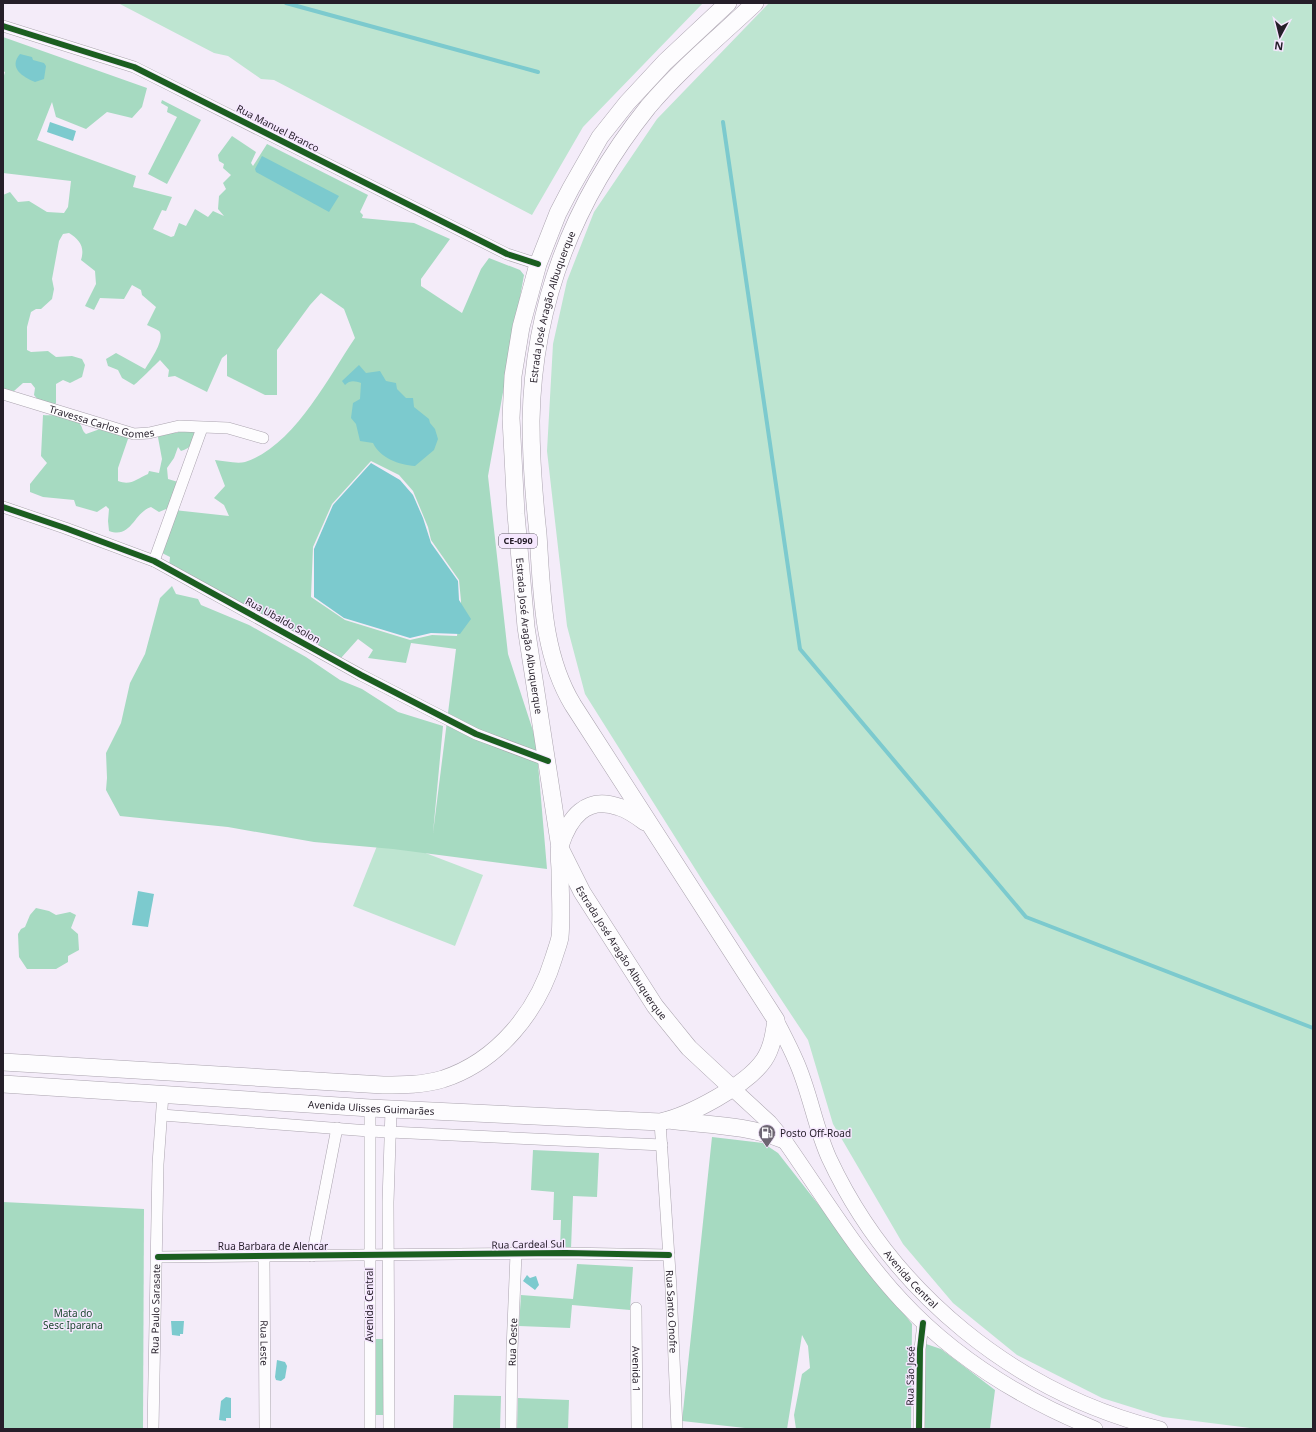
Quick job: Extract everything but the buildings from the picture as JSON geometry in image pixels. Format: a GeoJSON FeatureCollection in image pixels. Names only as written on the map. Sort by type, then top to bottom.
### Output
{"type":"FeatureCollection","features":[{"type":"Feature","properties":{"kind":"main road","name":"Estrada José Aragão Albuquerque"},"geometry":{"type":"LineString","coordinates":[[728,3],[664,62],[627,103],[600,137],[558,213],[538,264],[521,327],[513,376],[511,418],[516,514],[526,627],[548,761],[560,848],[586,898],[655,1006],[689,1048],[732,1088]]}},
{"type":"Feature","properties":{"kind":"main road","name":"Estrada José Aragão Albuquerque"},"geometry":{"type":"LineString","coordinates":[[755,3],[683,70],[662,92],[625,138],[583,206],[556,271],[538,350],[532,414],[532,460],[543,604],[550,654],[563,688],[776,1020]]}},
{"type":"Feature","properties":{"kind":"main road"},"geometry":{"type":"LineString","coordinates":[[3,1062],[383,1085],[416,1085],[442,1079],[463,1071],[493,1052],[515,1031],[545,985],[560,938],[560,848],[573,817],[580,811],[591,806],[603,804],[618,806],[649,824]]}},
{"type":"Feature","properties":{"kind":"main road","name":"Avenida Ulisses Guimarães"},"geometry":{"type":"LineString","coordinates":[[3,1084],[391,1110],[665,1121],[714,1100],[732,1088],[764,1059],[771,1048],[776,1020]]}},
{"type":"Feature","properties":{"kind":"main road","name":"Avenida Central"},"geometry":{"type":"LineString","coordinates":[[776,1020],[797,1062],[821,1138],[850,1197],[871,1230],[899,1268],[927,1298],[953,1323],[1013,1368],[1087,1405],[1126,1420],[1160,1429]]}},
{"type":"Feature","properties":{"kind":"main road"},"geometry":{"type":"LineString","coordinates":[[286,1102],[288,1079]]}},
{"type":"Feature","properties":{"kind":"main road","name":"Avenida Central"},"geometry":{"type":"LineString","coordinates":[[732,1088],[770,1123],[784,1140],[868,1260],[901,1301],[923,1323],[1000,1382],[1061,1414],[1095,1429]]}},
{"type":"Feature","properties":{"kind":"main road"},"geometry":{"type":"LineString","coordinates":[[665,1121],[750,1130],[766,1133],[784,1140]]}},
{"type":"Feature","properties":{"kind":"street","name":"Rua Manuel Branco"},"geometry":{"type":"LineString","coordinates":[[3,26],[134,67],[507,254],[538,264]]}},
{"type":"Feature","properties":{"kind":"street","name":"Travessa Carlos Gomes"},"geometry":{"type":"LineString","coordinates":[[3,394],[134,434],[148,433],[179,426],[228,428],[263,438]]}},
{"type":"Feature","properties":{"kind":"street"},"geometry":{"type":"LineString","coordinates":[[154,561],[202,428]]}},
{"type":"Feature","properties":{"kind":"street","name":"Rua Ubaldo Solon"},"geometry":{"type":"LineString","coordinates":[[3,508],[65,528],[154,561],[361,675],[476,734],[548,761]]}},
{"type":"Feature","properties":{"kind":"street","name":"Rua Paulo Sarasate"},"geometry":{"type":"LineString","coordinates":[[153,1429],[158,1257],[158,1164],[163,1094]]}},
{"type":"Feature","properties":{"kind":"street","name":"Avenida Central"},"geometry":{"type":"LineString","coordinates":[[370,1108],[370,1429]]}},
{"type":"Feature","properties":{"kind":"street","name":"Avenida Central"},"geometry":{"type":"LineString","coordinates":[[389,1429],[388,1256],[391,1110]]}},
{"type":"Feature","properties":{"kind":"street"},"geometry":{"type":"LineString","coordinates":[[162,1115],[390,1132],[662,1145]]}},
{"type":"Feature","properties":{"kind":"street","name":"Rua Santo Onofre"},"geometry":{"type":"LineString","coordinates":[[665,1121],[662,1145],[677,1429]]}},
{"type":"Feature","properties":{"kind":"street"},"geometry":{"type":"LineString","coordinates":[[312,1256],[337,1128]]}},
{"type":"Feature","properties":{"kind":"street","name":"Rua Cardeal Sul"},"geometry":{"type":"LineString","coordinates":[[388,1256],[634,1253],[669,1255]]}},
{"type":"Feature","properties":{"kind":"street","name":"Rua Oeste"},"geometry":{"type":"LineString","coordinates":[[512,1429],[512,1350],[516,1254]]}},
{"type":"Feature","properties":{"kind":"street","name":"Rua Leste"},"geometry":{"type":"LineString","coordinates":[[264,1256],[265,1429]]}},
{"type":"Feature","properties":{"kind":"street","name":"Rua Barbara de Alencar"},"geometry":{"type":"LineString","coordinates":[[158,1257],[388,1256]]}},
{"type":"Feature","properties":{"kind":"street","name":"Avenida 1"},"geometry":{"type":"LineString","coordinates":[[636,1308],[637,1429]]}},
{"type":"Feature","properties":{"kind":"street","name":"Rua São José"},"geometry":{"type":"LineString","coordinates":[[919,1429],[920,1349],[923,1323]]}},
{"type":"Feature","properties":{"kind":"street"},"geometry":{"type":"LineString","coordinates":[[369,1334],[388,1334]]}},
{"type":"Feature","properties":{"kind":"green space"},"geometry":{"type":"Polygon","coordinates":[[[118,3],[703,3],[583,127],[532,215],[274,80],[261,79],[228,56],[214,53],[118,3]]]}},
{"type":"Feature","properties":{"kind":"green space"},"geometry":{"type":"Polygon","coordinates":[[[769,3],[1313,3],[1313,1429],[1258,1429],[1163,1417],[1102,1398],[1017,1355],[953,1303],[903,1244],[833,1124],[808,1040],[704,883],[585,694],[567,626],[547,451],[553,344],[567,281],[594,212],[657,119],[769,3]]]}},
{"type":"Feature","properties":{"kind":"green space"},"geometry":{"type":"Polygon","coordinates":[[[3,37],[147,88],[142,107],[132,118],[107,112],[86,129],[56,117],[52,102],[37,140],[136,176],[133,187],[172,197],[166,211],[162,210],[153,229],[171,237],[174,236],[179,223],[186,226],[195,209],[208,217],[213,211],[224,216],[218,209],[219,196],[226,189],[223,183],[231,175],[223,168],[224,164],[219,161],[218,155],[232,136],[256,152],[251,163],[253,166],[267,144],[368,195],[360,212],[363,215],[362,218],[414,223],[450,239],[421,279],[421,286],[462,313],[481,269],[489,258],[520,270],[524,275],[488,476],[508,654],[536,740],[547,869],[393,849],[314,842],[228,827],[120,816],[106,790],[106,753],[121,723],[130,683],[145,654],[160,598],[172,586],[176,594],[198,599],[201,605],[249,625],[306,657],[340,680],[362,689],[398,712],[443,726],[433,833],[456,649],[411,643],[406,663],[368,658],[373,650],[358,639],[341,658],[169,567],[170,557],[162,553],[174,510],[229,516],[224,505],[214,498],[225,486],[215,460],[242,463],[262,454],[279,442],[294,427],[308,409],[355,338],[344,309],[321,293],[310,305],[277,350],[277,395],[265,395],[227,376],[227,354],[222,358],[207,392],[175,376],[168,377],[169,370],[160,360],[134,385],[122,378],[118,370],[108,366],[106,359],[116,353],[145,369],[159,345],[161,335],[159,331],[147,325],[156,307],[142,295],[141,290],[132,285],[124,299],[100,298],[94,310],[85,306],[96,284],[95,271],[81,260],[82,248],[79,241],[69,233],[63,234],[59,241],[52,279],[54,289],[52,299],[41,309],[36,309],[31,312],[27,327],[27,350],[31,352],[48,351],[56,357],[72,356],[82,359],[85,365],[82,377],[70,383],[63,380],[56,384],[56,403],[54,406],[39,401],[34,395],[35,388],[31,383],[23,383],[14,391],[3,389],[3,195],[10,192],[18,202],[29,201],[47,212],[64,213],[68,207],[71,181],[3,173],[3,79],[5,72],[3,71],[3,37]],[[371,461],[332,504],[313,547],[311,597],[345,620],[410,640],[432,635],[457,636],[461,601],[459,580],[431,540],[428,527],[413,491],[399,475],[371,461]]]}},
{"type":"Feature","properties":{"kind":"green space"},"geometry":{"type":"Polygon","coordinates":[[[162,100],[201,120],[167,184],[148,174],[177,117],[167,112],[168,107],[161,103],[162,100]]]}},
{"type":"Feature","properties":{"kind":"green space"},"geometry":{"type":"Polygon","coordinates":[[[43,415],[73,418],[77,420],[86,434],[100,429],[129,436],[118,468],[118,481],[126,483],[148,474],[149,471],[159,473],[162,459],[157,432],[169,430],[176,433],[186,429],[197,432],[194,442],[190,446],[181,451],[178,447],[174,458],[167,468],[168,479],[178,482],[171,507],[159,512],[151,507],[140,514],[128,529],[117,533],[109,531],[109,509],[106,506],[97,512],[76,506],[74,500],[43,497],[30,492],[30,484],[47,463],[41,456],[43,415]]]}},
{"type":"Feature","properties":{"kind":"green space"},"geometry":{"type":"Polygon","coordinates":[[[381,836],[483,875],[455,946],[353,906],[381,836]]]}},
{"type":"Feature","properties":{"kind":"green space"},"geometry":{"type":"Polygon","coordinates":[[[36,908],[49,911],[56,915],[70,912],[76,915],[71,928],[78,934],[79,950],[68,956],[68,962],[56,969],[27,969],[19,957],[18,934],[21,929],[25,927],[30,915],[36,908]]]}},
{"type":"Feature","properties":{"kind":"green space"},"geometry":{"type":"Polygon","coordinates":[[[712,1137],[763,1143],[778,1153],[912,1324],[911,1429],[796,1429],[794,1415],[802,1374],[810,1368],[808,1346],[802,1335],[787,1429],[754,1429],[682,1421],[712,1137]]]}},
{"type":"Feature","properties":{"kind":"green space"},"geometry":{"type":"Polygon","coordinates":[[[533,1150],[599,1153],[597,1197],[573,1196],[571,1249],[560,1249],[561,1220],[553,1220],[554,1192],[531,1190],[533,1150]]]}},
{"type":"Feature","properties":{"kind":"green space","name":"Mata do Sesc Iparana"},"geometry":{"type":"Polygon","coordinates":[[[3,1202],[144,1209],[143,1429],[3,1429],[3,1202]]]}},
{"type":"Feature","properties":{"kind":"green space"},"geometry":{"type":"Polygon","coordinates":[[[577,1264],[633,1267],[630,1310],[572,1305],[570,1328],[519,1326],[521,1295],[573,1299],[577,1264]]]}},
{"type":"Feature","properties":{"kind":"green space"},"geometry":{"type":"Polygon","coordinates":[[[373,1339],[387,1339],[388,1415],[373,1415],[373,1339]]]}},
{"type":"Feature","properties":{"kind":"green space"},"geometry":{"type":"Polygon","coordinates":[[[926,1344],[941,1349],[995,1390],[990,1429],[923,1429],[926,1344]]]}},
{"type":"Feature","properties":{"kind":"green space"},"geometry":{"type":"Polygon","coordinates":[[[454,1395],[501,1396],[500,1429],[453,1429],[454,1395]]]}},
{"type":"Feature","properties":{"kind":"green space"},"geometry":{"type":"Polygon","coordinates":[[[518,1398],[569,1400],[568,1429],[517,1429],[518,1398]]]}},
{"type":"Feature","properties":{"kind":"water"},"geometry":{"type":"Polygon","coordinates":[[[20,54],[32,57],[33,60],[44,63],[46,66],[44,79],[35,82],[18,71],[16,64],[20,54]]]}},
{"type":"Feature","properties":{"kind":"water"},"geometry":{"type":"Polygon","coordinates":[[[50,122],[76,131],[73,141],[47,132],[50,122]]]}},
{"type":"Feature","properties":{"kind":"water"},"geometry":{"type":"Polygon","coordinates":[[[262,156],[339,196],[329,212],[256,172],[255,169],[262,156]]]}},
{"type":"Feature","properties":{"kind":"water"},"geometry":{"type":"Polygon","coordinates":[[[359,365],[366,373],[380,371],[386,381],[396,383],[397,389],[406,398],[413,398],[414,407],[429,419],[430,423],[435,429],[438,439],[434,450],[415,466],[391,460],[380,453],[373,443],[360,441],[356,424],[351,418],[353,403],[360,399],[361,383],[353,381],[345,385],[342,381],[359,365]]]}},
{"type":"Feature","properties":{"kind":"water"},"geometry":{"type":"Polygon","coordinates":[[[371,463],[400,480],[413,495],[423,518],[431,543],[458,581],[459,600],[471,619],[460,634],[431,633],[410,638],[344,618],[314,597],[314,549],[333,505],[371,463]]]}},
{"type":"Feature","properties":{"kind":"water"},"geometry":{"type":"Polygon","coordinates":[[[138,891],[154,894],[148,927],[132,925],[138,891]]]}},
{"type":"Feature","properties":{"kind":"water"},"geometry":{"type":"Polygon","coordinates":[[[527,1275],[530,1278],[536,1276],[539,1285],[535,1290],[523,1281],[527,1275]]]}},
{"type":"Feature","properties":{"kind":"water"},"geometry":{"type":"Polygon","coordinates":[[[171,1321],[184,1321],[183,1334],[180,1334],[180,1336],[172,1335],[171,1321]]]}},
{"type":"Feature","properties":{"kind":"water"},"geometry":{"type":"Polygon","coordinates":[[[277,1360],[285,1362],[287,1366],[285,1378],[281,1381],[276,1380],[275,1377],[277,1360]]]}},
{"type":"Feature","properties":{"kind":"water"},"geometry":{"type":"Polygon","coordinates":[[[226,1397],[231,1398],[231,1418],[226,1418],[226,1421],[219,1420],[221,1401],[226,1397]]]}},
{"type":"Feature","properties":{"kind":"waterway"},"geometry":{"type":"LineString","coordinates":[[286,3],[538,72]]}},
{"type":"Feature","properties":{"kind":"waterway"},"geometry":{"type":"LineString","coordinates":[[723,122],[800,649],[1026,917],[1313,1028]]}},
{"type":"Feature","properties":{"kind":"cycle path"},"geometry":{"type":"LineString","coordinates":[[3,26],[134,67],[507,254],[538,264]]}},
{"type":"Feature","properties":{"kind":"cycle path"},"geometry":{"type":"LineString","coordinates":[[3,507],[154,561],[361,675],[476,734],[548,761]]}},
{"type":"Feature","properties":{"kind":"cycle path"},"geometry":{"type":"LineString","coordinates":[[158,1257],[566,1253],[669,1255]]}},
{"type":"Feature","properties":{"kind":"cycle path"},"geometry":{"type":"LineString","coordinates":[[919,1429],[920,1349],[923,1323]]}},
{"type":"Feature","properties":{"kind":"place","name":"Posto Off-Road"},"geometry":{"type":"Point","coordinates":[767,1148]}}]}
